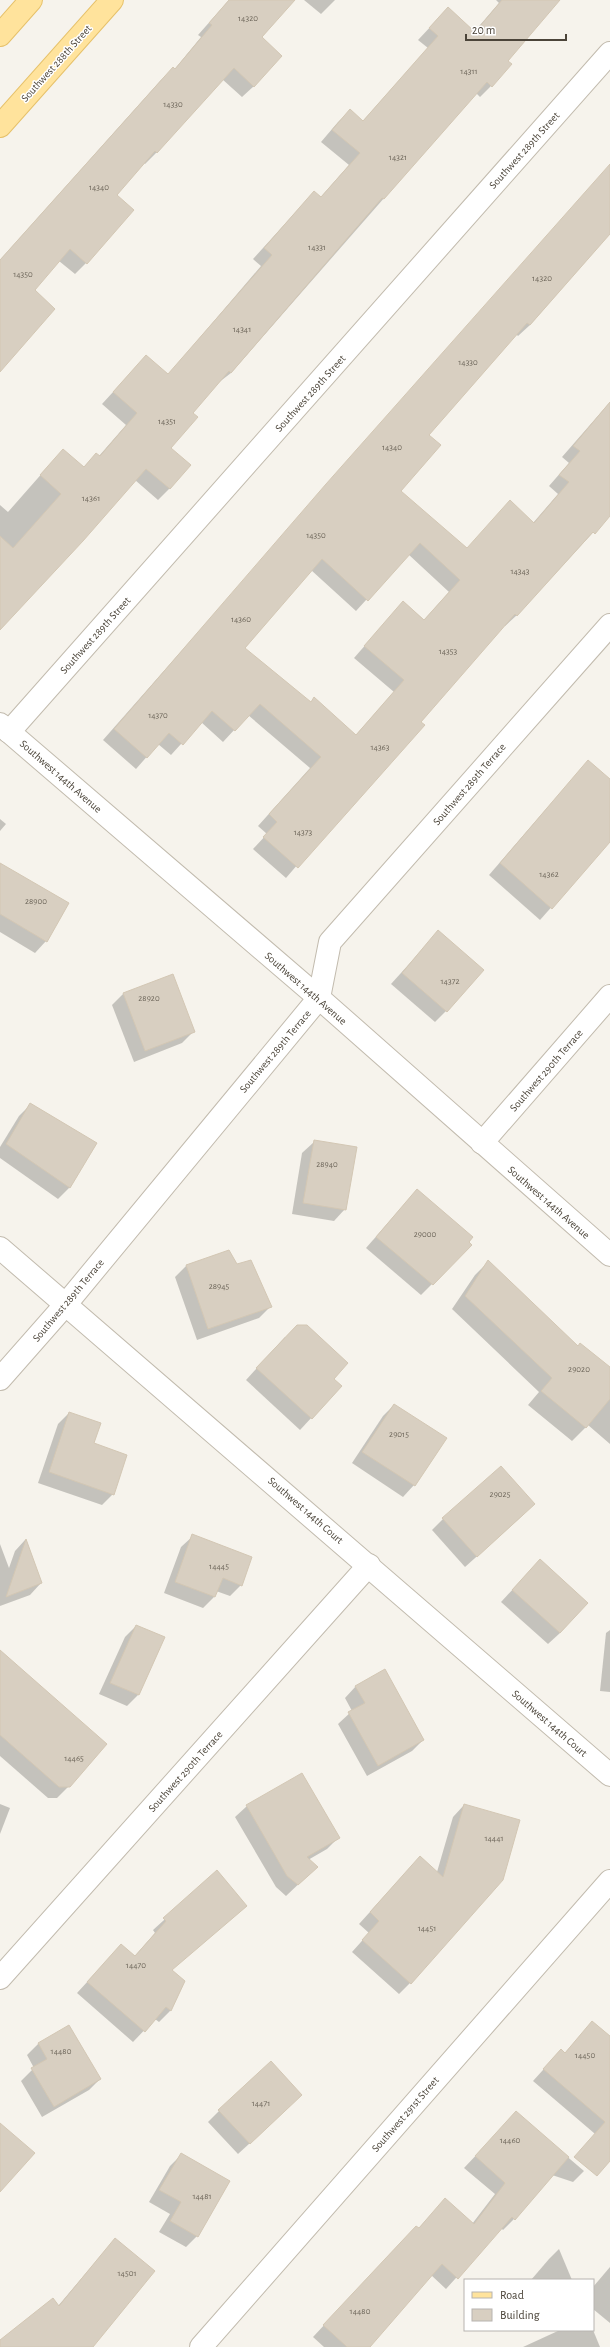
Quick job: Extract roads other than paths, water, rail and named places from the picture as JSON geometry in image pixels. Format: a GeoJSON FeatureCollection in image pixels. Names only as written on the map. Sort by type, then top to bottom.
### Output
{"type":"FeatureCollection","features":[{"type":"Feature","properties":{"kind":"main road"},"geometry":{"type":"LineString","coordinates":[[0,35],[31,0]]}},
{"type":"Feature","properties":{"kind":"main road","name":"Southwest 288th Street"},"geometry":{"type":"LineString","coordinates":[[0,126],[112,0]]}},
{"type":"Feature","properties":{"kind":"street","name":"Southwest 289th Street"},"geometry":{"type":"LineString","coordinates":[[5,728],[610,53]]}},
{"type":"Feature","properties":{"kind":"street","name":"Southwest 289th Terrace"},"geometry":{"type":"LineString","coordinates":[[0,1379],[66,1304],[319,998],[330,942],[610,625]]}},
{"type":"Feature","properties":{"kind":"street","name":"Southwest 144th Avenue"},"geometry":{"type":"LineString","coordinates":[[5,728],[319,998],[482,1144],[610,1255]]}},
{"type":"Feature","properties":{"kind":"street","name":"Southwest 290th Terrace"},"geometry":{"type":"LineString","coordinates":[[482,1144],[610,996]]}},
{"type":"Feature","properties":{"kind":"street","name":"Southwest 144th Court"},"geometry":{"type":"LineString","coordinates":[[0,1248],[370,1565],[610,1775]]}},
{"type":"Feature","properties":{"kind":"street","name":"Southwest 290th Terrace"},"geometry":{"type":"LineString","coordinates":[[0,1978],[370,1565]]}},
{"type":"Feature","properties":{"kind":"street","name":"Southwest 291st Street"},"geometry":{"type":"LineString","coordinates":[[201,2347],[610,1881]]}}]}
